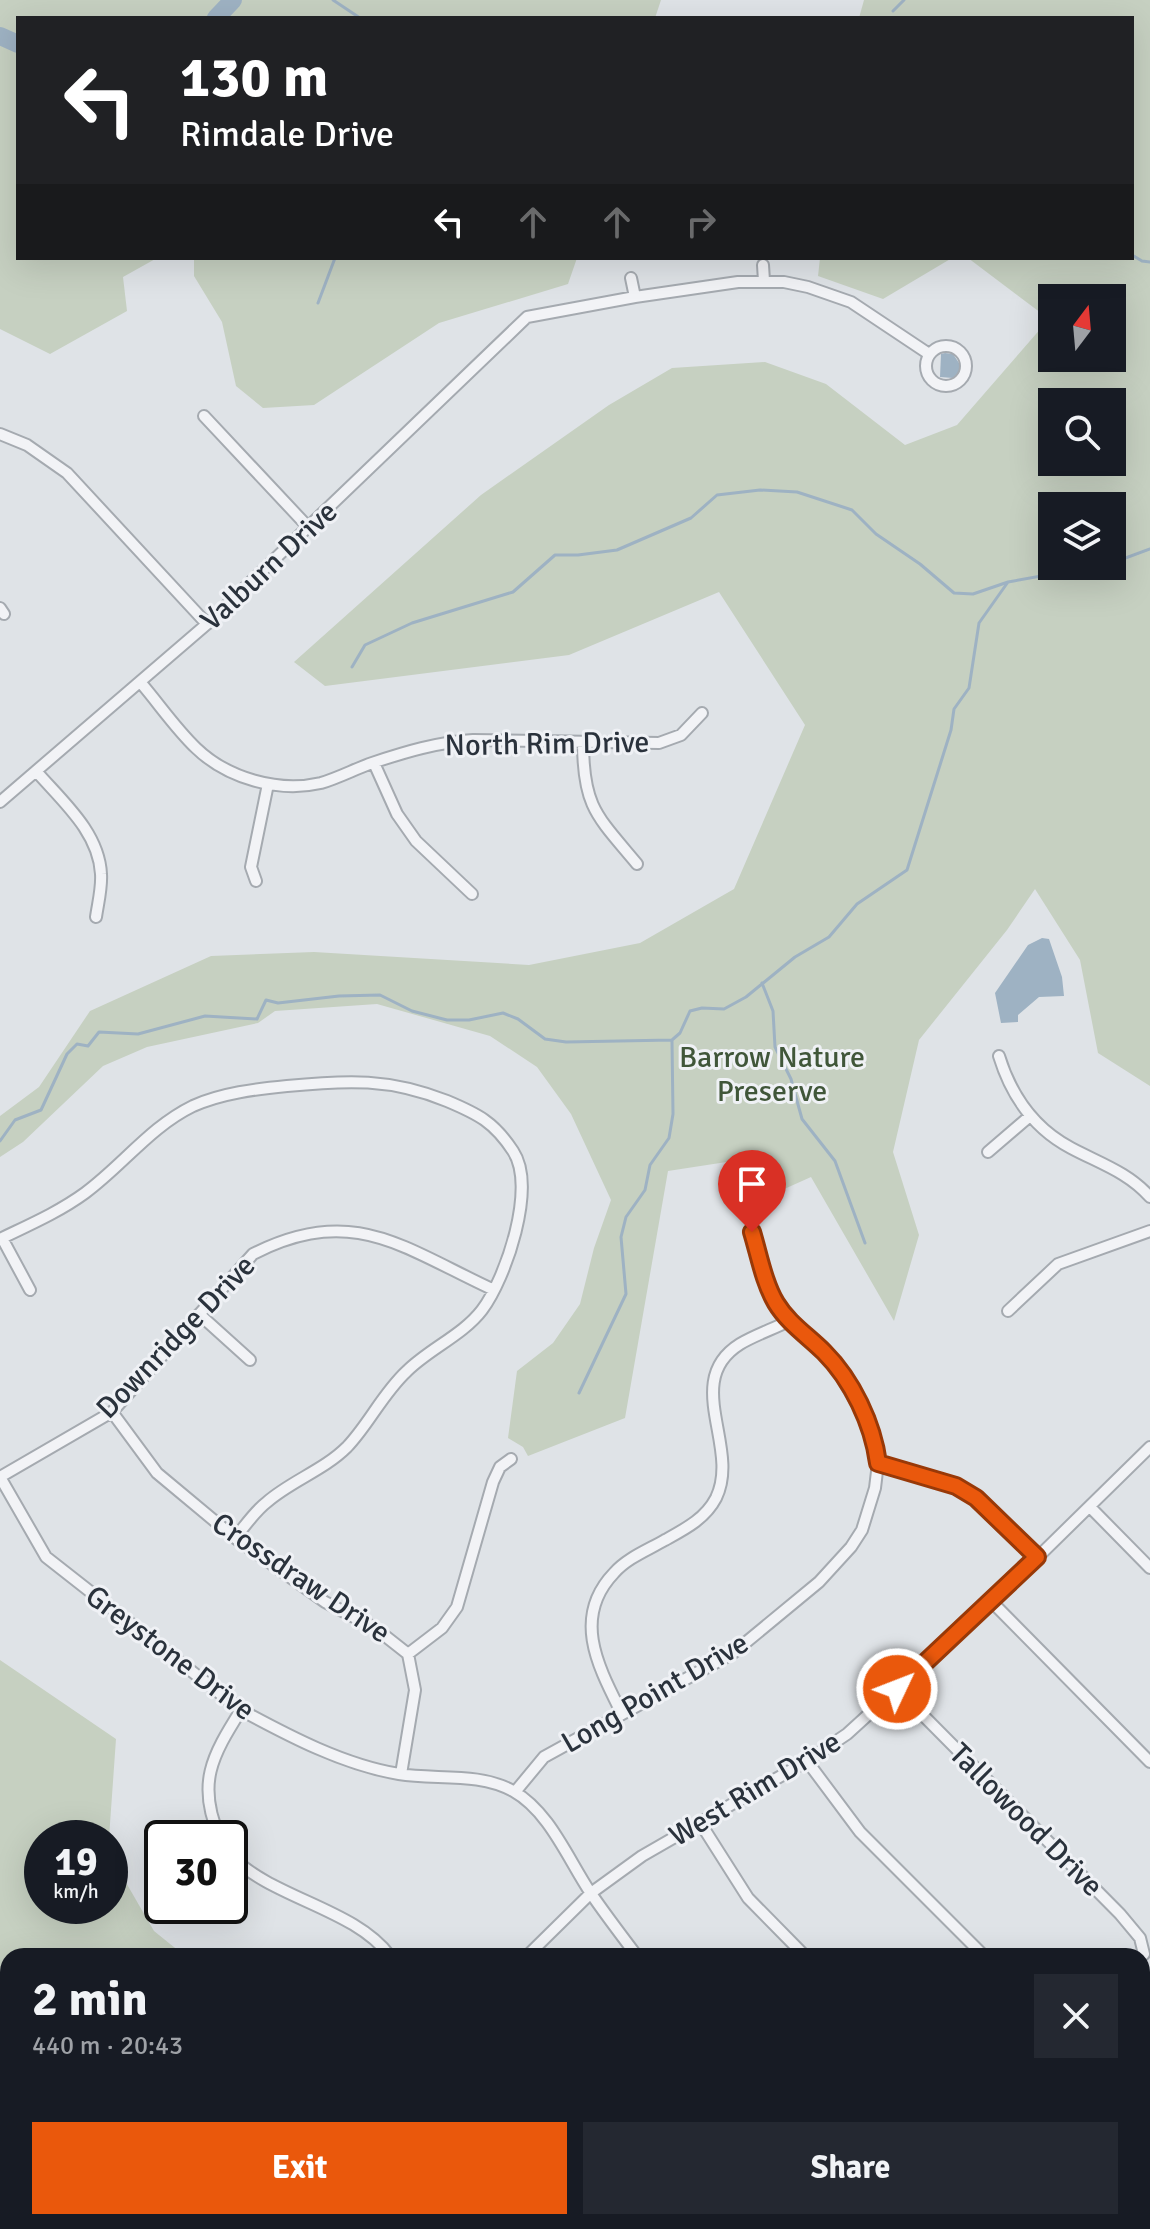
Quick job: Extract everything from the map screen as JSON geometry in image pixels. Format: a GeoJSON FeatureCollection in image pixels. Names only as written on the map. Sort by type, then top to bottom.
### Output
{"type":"FeatureCollection","features":[{"type":"Feature","properties":{"kind":"street"},"geometry":{"type":"LineString","coordinates":[[763,265],[764,281]]}},
{"type":"Feature","properties":{"kind":"street"},"geometry":{"type":"LineString","coordinates":[[631,278],[635,297],[764,281],[808,287],[851,302],[929,354]]}},
{"type":"Feature","properties":{"kind":"street","name":"Valburn Drive"},"geometry":{"type":"LineString","coordinates":[[0,802],[207,624],[527,317],[635,297]]}},
{"type":"Feature","properties":{"kind":"street"},"geometry":{"type":"LineString","coordinates":[[946,346],[959,351],[965,362],[964,375],[948,386],[935,383],[927,374],[929,354],[946,346]]}},
{"type":"Feature","properties":{"kind":"street"},"geometry":{"type":"LineString","coordinates":[[204,416],[309,528]]}},
{"type":"Feature","properties":{"kind":"street"},"geometry":{"type":"LineString","coordinates":[[0,434],[27,445],[67,473],[207,624]]}},
{"type":"Feature","properties":{"kind":"street","name":"North Rim Drive"},"geometry":{"type":"LineString","coordinates":[[141,683],[204,755],[235,775],[268,784],[297,786],[321,782],[444,742],[659,743],[681,735],[702,713]]}},
{"type":"Feature","properties":{"kind":"street"},"geometry":{"type":"LineString","coordinates":[[583,742],[583,774],[587,795],[596,815],[637,864]]}},
{"type":"Feature","properties":{"kind":"street"},"geometry":{"type":"LineString","coordinates":[[374,763],[397,814],[416,841],[472,894]]}},
{"type":"Feature","properties":{"kind":"street"},"geometry":{"type":"LineString","coordinates":[[36,771],[86,830],[97,851],[101,873],[96,917]]}},
{"type":"Feature","properties":{"kind":"street"},"geometry":{"type":"LineString","coordinates":[[256,881],[251,867],[268,784]]}},
{"type":"Feature","properties":{"kind":"street"},"geometry":{"type":"LineString","coordinates":[[999,1056],[1017,1099],[1030,1116],[1069,1147],[1126,1174],[1150,1197]]}},
{"type":"Feature","properties":{"kind":"street"},"geometry":{"type":"LineString","coordinates":[[30,1290],[1,1238],[52,1214],[86,1193],[167,1120],[196,1105],[241,1091],[339,1081],[373,1081],[421,1091],[482,1116],[502,1134],[516,1155],[522,1179],[520,1213],[505,1265],[481,1312],[398,1380],[347,1447],[266,1502],[235,1538]]}},
{"type":"Feature","properties":{"kind":"street"},"geometry":{"type":"LineString","coordinates":[[988,1152],[1030,1116]]}},
{"type":"Feature","properties":{"kind":"street","name":"Downridge Drive"},"geometry":{"type":"LineString","coordinates":[[0,1477],[112,1412],[253,1254],[279,1241],[325,1229],[352,1230],[386,1239],[494,1290]]}},
{"type":"Feature","properties":{"kind":"street"},"geometry":{"type":"LineString","coordinates":[[1008,1311],[1058,1264],[1150,1231]]}},
{"type":"Feature","properties":{"kind":"street","name":"Long Point Drive"},"geometry":{"type":"LineString","coordinates":[[515,1792],[544,1757],[733,1653],[819,1582],[862,1530],[875,1488],[878,1463],[868,1422],[828,1355],[789,1321],[775,1302],[752,1232]]}},
{"type":"Feature","properties":{"kind":"street"},"geometry":{"type":"LineString","coordinates":[[199,1314],[250,1360]]}},
{"type":"Feature","properties":{"kind":"street"},"geometry":{"type":"LineString","coordinates":[[622,1714],[603,1676],[590,1636],[599,1595],[625,1563],[686,1528],[712,1505],[721,1488],[724,1470],[724,1455],[713,1411],[714,1378],[719,1367],[738,1345],[789,1321]]}},
{"type":"Feature","properties":{"kind":"street","name":"Crossdraw Drive"},"geometry":{"type":"LineString","coordinates":[[112,1412],[157,1473],[235,1538],[325,1602],[375,1628],[408,1654],[415,1690],[401,1774]]}},
{"type":"Feature","properties":{"kind":"street","name":"West Rim Drive"},"geometry":{"type":"LineString","coordinates":[[535,1948],[591,1893],[642,1856],[807,1761],[847,1734],[992,1602],[1150,1447]]}},
{"type":"Feature","properties":{"kind":"street"},"geometry":{"type":"LineString","coordinates":[[408,1654],[442,1628],[457,1607],[493,1482],[500,1467],[511,1459]]}},
{"type":"Feature","properties":{"kind":"street"},"geometry":{"type":"LineString","coordinates":[[878,1463],[956,1486],[976,1498],[1037,1557]]}},
{"type":"Feature","properties":{"kind":"street","name":"Greystone Drive"},"geometry":{"type":"LineString","coordinates":[[0,1477],[46,1557],[241,1710],[368,1767],[401,1774],[483,1782],[515,1792],[550,1827],[591,1893],[631,1948]]}},
{"type":"Feature","properties":{"kind":"street"},"geometry":{"type":"LineString","coordinates":[[1090,1507],[1150,1568]]}},
{"type":"Feature","properties":{"kind":"street"},"geometry":{"type":"LineString","coordinates":[[992,1602],[1150,1762]]}},
{"type":"Feature","properties":{"kind":"street","name":"Tallowood Drive"},"geometry":{"type":"LineString","coordinates":[[897,1689],[1120,1914],[1140,1938],[1142,1948]]}},
{"type":"Feature","properties":{"kind":"street"},"geometry":{"type":"LineString","coordinates":[[215,1820],[210,1804],[211,1763],[241,1710]]}},
{"type":"Feature","properties":{"kind":"street"},"geometry":{"type":"LineString","coordinates":[[807,1761],[860,1832],[976,1948]]}},
{"type":"Feature","properties":{"kind":"street"},"geometry":{"type":"LineString","coordinates":[[701,1824],[748,1898],[797,1948]]}},
{"type":"Feature","properties":{"kind":"street"},"geometry":{"type":"LineString","coordinates":[[248,1871],[340,1919],[381,1948]]}},
{"type":"Feature","properties":{"kind":"green space"},"geometry":{"type":"Polygon","coordinates":[[[0,0],[661,0],[656,16],[16,16],[16,260],[153,260],[123,277],[127,311],[50,354],[0,329],[0,0]]]}},
{"type":"Feature","properties":{"kind":"green space","name":"Barrow Nature Preserve"},"geometry":{"type":"Polygon","coordinates":[[[864,0],[1150,0],[1150,1086],[1098,1053],[1080,960],[1035,889],[1007,930],[919,1040],[893,1152],[919,1235],[894,1321],[811,1177],[760,1200],[746,1159],[668,1171],[625,1418],[528,1456],[523,1447],[508,1438],[517,1371],[553,1343],[580,1304],[594,1248],[611,1200],[571,1114],[537,1067],[490,1036],[377,1004],[275,1011],[258,1023],[147,1047],[103,1066],[23,1142],[0,1157],[0,1116],[39,1087],[90,1011],[211,956],[314,952],[529,965],[640,943],[734,889],[805,725],[719,592],[569,655],[325,686],[294,662],[481,495],[609,405],[672,368],[765,362],[826,384],[905,445],[957,425],[1038,332],[1038,372],[1126,372],[1126,284],[1038,284],[1038,311],[971,260],[1134,260],[1134,16],[860,16],[864,0]]]}},
{"type":"Feature","properties":{"kind":"green space"},"geometry":{"type":"Polygon","coordinates":[[[194,260],[576,260],[568,284],[439,323],[314,405],[263,408],[236,386],[222,322],[194,276],[194,260]]]}},
{"type":"Feature","properties":{"kind":"green space"},"geometry":{"type":"Polygon","coordinates":[[[820,260],[949,260],[883,299],[818,276],[820,260]]]}},
{"type":"Feature","properties":{"kind":"green space"},"geometry":{"type":"Polygon","coordinates":[[[0,1660],[116,1739],[110,1820],[24,1820],[24,1924],[128,1924],[128,1886],[144,1914],[144,1924],[150,1924],[175,1948],[0,1948],[0,1660]]]}},
{"type":"Feature","properties":{"kind":"water"},"geometry":{"type":"Polygon","coordinates":[[[941,354],[953,354],[959,363],[959,372],[953,378],[940,377],[941,354]]]}},
{"type":"Feature","properties":{"kind":"water"},"geometry":{"type":"Polygon","coordinates":[[[1042,938],[1049,939],[1062,977],[1064,996],[1039,997],[1018,1015],[1018,1022],[1001,1023],[995,993],[1028,945],[1042,938]]]}},
{"type":"Feature","properties":{"kind":"waterway"},"geometry":{"type":"LineString","coordinates":[[218,16],[233,0]]}},
{"type":"Feature","properties":{"kind":"waterway"},"geometry":{"type":"LineString","coordinates":[[333,0],[357,16]]}},
{"type":"Feature","properties":{"kind":"waterway"},"geometry":{"type":"LineString","coordinates":[[893,11],[904,0]]}},
{"type":"Feature","properties":{"kind":"waterway"},"geometry":{"type":"LineString","coordinates":[[0,36],[16,43]]}},
{"type":"Feature","properties":{"kind":"waterway"},"geometry":{"type":"LineString","coordinates":[[1134,256],[1150,262]]}},
{"type":"Feature","properties":{"kind":"waterway"},"geometry":{"type":"LineString","coordinates":[[318,303],[334,260]]}},
{"type":"Feature","properties":{"kind":"waterway"},"geometry":{"type":"LineString","coordinates":[[352,667],[365,645],[412,623],[513,592],[555,555],[617,550],[691,518],[717,495],[760,490],[797,492],[852,510],[876,534],[920,564],[954,593],[973,594],[1008,582],[1038,577]]}},
{"type":"Feature","properties":{"kind":"waterway"},"geometry":{"type":"LineString","coordinates":[[1126,558],[1150,549]]}},
{"type":"Feature","properties":{"kind":"waterway"},"geometry":{"type":"LineString","coordinates":[[0,1141],[15,1120],[41,1110],[67,1054],[77,1044],[88,1046],[99,1032],[138,1034],[205,1016],[257,1019],[266,1000],[278,1003],[380,995],[412,1011],[447,1020],[469,1020],[503,1013],[518,1019],[545,1039],[566,1042],[672,1040],[680,1033],[690,1011],[724,1009],[746,997],[795,957],[829,937],[857,904],[907,870],[951,730],[954,709],[969,688],[979,623],[1008,582]]}},
{"type":"Feature","properties":{"kind":"waterway"},"geometry":{"type":"LineString","coordinates":[[762,983],[773,1011],[775,1047],[791,1079],[802,1119],[835,1161],[865,1243]]}},
{"type":"Feature","properties":{"kind":"waterway"},"geometry":{"type":"LineString","coordinates":[[579,1393],[626,1294],[621,1237],[626,1217],[645,1190],[650,1165],[669,1138],[673,1114],[672,1041]]}},
{"type":"Feature","properties":{"kind":"route"},"geometry":{"type":"LineString","coordinates":[[752,1232],[775,1302],[789,1321],[828,1355],[845,1380],[868,1422],[878,1463],[956,1486],[976,1498],[1037,1557],[897,1689]]}}]}
